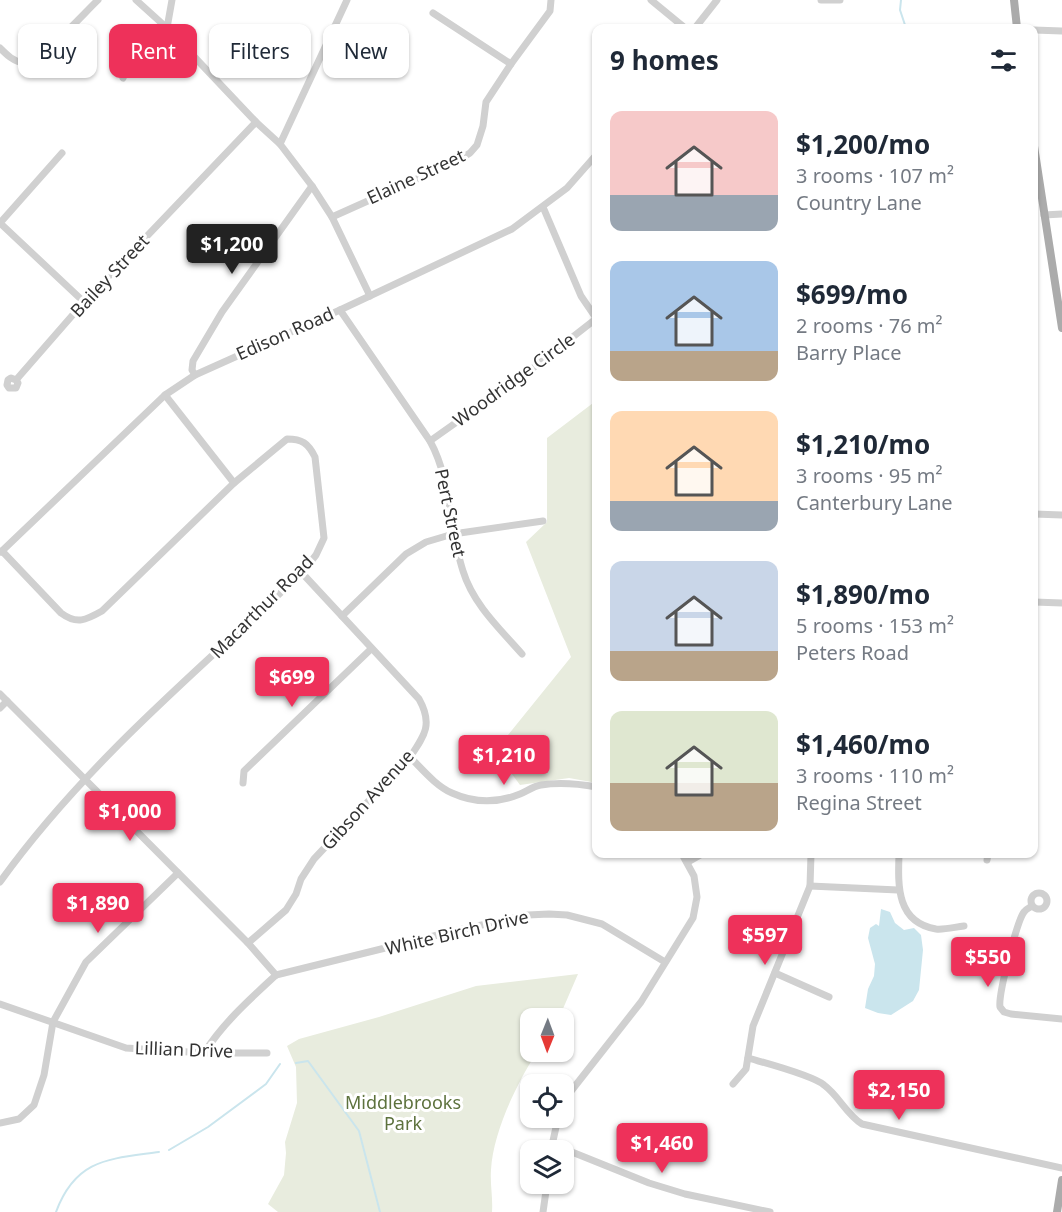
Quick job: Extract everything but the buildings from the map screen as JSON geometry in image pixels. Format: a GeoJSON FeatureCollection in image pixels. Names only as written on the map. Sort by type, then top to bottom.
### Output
{"type":"FeatureCollection","features":[{"type":"Feature","properties":{"kind":"main road"},"geometry":{"type":"LineString","coordinates":[[1014,0],[1017,24]]}},
{"type":"Feature","properties":{"kind":"main road"},"geometry":{"type":"LineString","coordinates":[[1038,174],[1062,328]]}},
{"type":"Feature","properties":{"kind":"main road"},"geometry":{"type":"LineString","coordinates":[[1057,1212],[1062,1180]]}},
{"type":"Feature","properties":{"kind":"street"},"geometry":{"type":"LineString","coordinates":[[0,48],[14,61],[26,63],[39,57],[98,0]]}},
{"type":"Feature","properties":{"kind":"street"},"geometry":{"type":"LineString","coordinates":[[136,0],[163,24]]}},
{"type":"Feature","properties":{"kind":"street"},"geometry":{"type":"LineString","coordinates":[[168,24],[172,0]]}},
{"type":"Feature","properties":{"kind":"street"},"geometry":{"type":"LineString","coordinates":[[280,144],[347,0]]}},
{"type":"Feature","properties":{"kind":"street","name":"Elaine Street"},"geometry":{"type":"LineString","coordinates":[[332,217],[470,153],[480,137],[486,102],[550,11],[551,0]]}},
{"type":"Feature","properties":{"kind":"street"},"geometry":{"type":"LineString","coordinates":[[651,0],[680,24]]}},
{"type":"Feature","properties":{"kind":"street"},"geometry":{"type":"LineString","coordinates":[[698,24],[717,0]]}},
{"type":"Feature","properties":{"kind":"street"},"geometry":{"type":"LineString","coordinates":[[821,0],[840,0]]}},
{"type":"Feature","properties":{"kind":"street"},"geometry":{"type":"LineString","coordinates":[[433,13],[511,64]]}},
{"type":"Feature","properties":{"kind":"street"},"geometry":{"type":"LineString","coordinates":[[1038,30],[1062,31]]}},
{"type":"Feature","properties":{"kind":"street"},"geometry":{"type":"LineString","coordinates":[[197,60],[280,144],[312,186],[332,217],[370,296]]}},
{"type":"Feature","properties":{"kind":"street","name":"Bailey Street"},"geometry":{"type":"LineString","coordinates":[[16,380],[84,302],[256,122]]}},
{"type":"Feature","properties":{"kind":"street"},"geometry":{"type":"LineString","coordinates":[[62,153],[0,223],[84,302]]}},
{"type":"Feature","properties":{"kind":"street","name":"Edison Road"},"geometry":{"type":"LineString","coordinates":[[3,550],[165,395],[195,375],[512,229],[567,188],[592,160]]}},
{"type":"Feature","properties":{"kind":"street"},"geometry":{"type":"LineString","coordinates":[[195,375],[192,370],[193,361],[222,312],[312,186]]}},
{"type":"Feature","properties":{"kind":"street"},"geometry":{"type":"LineString","coordinates":[[543,207],[581,296],[592,311]]}},
{"type":"Feature","properties":{"kind":"street"},"geometry":{"type":"LineString","coordinates":[[1044,215],[1062,214]]}},
{"type":"Feature","properties":{"kind":"street","name":"Pert Street"},"geometry":{"type":"LineString","coordinates":[[340,310],[438,456],[463,573],[472,593],[482,607],[522,654]]}},
{"type":"Feature","properties":{"kind":"street","name":"Woodridge Circle"},"geometry":{"type":"LineString","coordinates":[[430,441],[534,368],[592,322]]}},
{"type":"Feature","properties":{"kind":"street"},"geometry":{"type":"LineString","coordinates":[[165,395],[234,483]]}},
{"type":"Feature","properties":{"kind":"street","name":"Macarthur Road"},"geometry":{"type":"LineString","coordinates":[[0,541],[3,550],[61,613],[70,620],[83,620],[102,611],[234,483],[286,439],[299,439],[309,446],[315,457],[324,538],[316,555],[302,573],[85,779],[46,823],[0,882]]}},
{"type":"Feature","properties":{"kind":"street"},"geometry":{"type":"LineString","coordinates":[[1038,514],[1062,515]]}},
{"type":"Feature","properties":{"kind":"street"},"geometry":{"type":"LineString","coordinates":[[342,616],[406,554],[426,542],[453,534],[543,521]]}},
{"type":"Feature","properties":{"kind":"street","name":"Gibson Avenue"},"geometry":{"type":"LineString","coordinates":[[248,943],[286,910],[314,859],[410,757],[422,739],[427,725],[426,711],[419,699],[302,573]]}},
{"type":"Feature","properties":{"kind":"street"},"geometry":{"type":"LineString","coordinates":[[1038,602],[1062,603]]}},
{"type":"Feature","properties":{"kind":"street"},"geometry":{"type":"LineString","coordinates":[[243,783],[244,771],[371,649]]}},
{"type":"Feature","properties":{"kind":"street"},"geometry":{"type":"LineString","coordinates":[[0,694],[248,943],[276,975],[232,1016],[213,1038],[204,1053]]}},
{"type":"Feature","properties":{"kind":"street"},"geometry":{"type":"LineString","coordinates":[[0,708],[7,701]]}},
{"type":"Feature","properties":{"kind":"street"},"geometry":{"type":"LineString","coordinates":[[410,757],[439,785],[452,794],[476,800],[497,801],[540,785],[592,786]]}},
{"type":"Feature","properties":{"kind":"street"},"geometry":{"type":"LineString","coordinates":[[574,1087],[641,1002],[693,918],[698,897],[694,876],[685,858]]}},
{"type":"Feature","properties":{"kind":"street"},"geometry":{"type":"LineString","coordinates":[[688,862],[695,858]]}},
{"type":"Feature","properties":{"kind":"street"},"geometry":{"type":"LineString","coordinates":[[733,1084],[746,1069],[753,1026],[810,886],[811,858]]}},
{"type":"Feature","properties":{"kind":"street"},"geometry":{"type":"LineString","coordinates":[[899,858],[898,890],[903,906],[910,915],[921,923],[937,929],[964,926]]}},
{"type":"Feature","properties":{"kind":"street"},"geometry":{"type":"LineString","coordinates":[[0,1123],[19,1119],[34,1105],[44,1075],[53,1022],[86,962],[178,873]]}},
{"type":"Feature","properties":{"kind":"street"},"geometry":{"type":"LineString","coordinates":[[810,886],[898,890]]}},
{"type":"Feature","properties":{"kind":"street"},"geometry":{"type":"LineString","coordinates":[[1032,906],[1024,911],[1000,987],[1000,1007],[1004,1012],[1011,1014],[1062,1019]]}},
{"type":"Feature","properties":{"kind":"street","name":"White Birch Drive"},"geometry":{"type":"LineString","coordinates":[[276,975],[453,931],[528,915],[549,914],[567,915],[602,924],[665,962]]}},
{"type":"Feature","properties":{"kind":"street"},"geometry":{"type":"LineString","coordinates":[[776,973],[829,997]]}},
{"type":"Feature","properties":{"kind":"street","name":"Lillian Drive"},"geometry":{"type":"LineString","coordinates":[[0,1004],[126,1048],[204,1053],[267,1053]]}},
{"type":"Feature","properties":{"kind":"street"},"geometry":{"type":"LineString","coordinates":[[748,1058],[821,1082],[833,1092],[852,1118],[862,1124],[1062,1168]]}},
{"type":"Feature","properties":{"kind":"street"},"geometry":{"type":"LineString","coordinates":[[574,1155],[685,1194],[770,1212]]}},
{"type":"Feature","properties":{"kind":"street"},"geometry":{"type":"LineString","coordinates":[[543,1212],[546,1194]]}},
{"type":"Feature","properties":{"kind":"green space"},"geometry":{"type":"Polygon","coordinates":[[[592,404],[592,782],[569,778],[520,785],[495,751],[571,657],[526,542],[547,522],[547,438],[592,404]]]}},
{"type":"Feature","properties":{"kind":"green space","name":"Middlebrooks Park"},"geometry":{"type":"Polygon","coordinates":[[[578,974],[563,1008],[520,1008],[520,1062],[531,1062],[524,1074],[520,1074],[520,1082],[507,1108],[496,1140],[491,1170],[492,1212],[278,1212],[268,1204],[284,1175],[285,1142],[297,1103],[296,1067],[287,1046],[299,1039],[379,1017],[476,986],[578,974]]]}},
{"type":"Feature","properties":{"kind":"water"},"geometry":{"type":"Polygon","coordinates":[[[881,909],[890,912],[895,923],[904,930],[914,928],[921,935],[923,950],[919,990],[913,1001],[891,1015],[865,1008],[875,964],[868,938],[870,928],[876,924],[879,926],[881,909]]]}},
{"type":"Feature","properties":{"kind":"waterway"},"geometry":{"type":"LineString","coordinates":[[901,0],[900,10],[905,24]]}},
{"type":"Feature","properties":{"kind":"waterway"},"geometry":{"type":"LineString","coordinates":[[296,1063],[308,1061],[359,1131],[380,1212]]}},
{"type":"Feature","properties":{"kind":"waterway"},"geometry":{"type":"LineString","coordinates":[[169,1150],[208,1127],[266,1084],[280,1064]]}},
{"type":"Feature","properties":{"kind":"waterway"},"geometry":{"type":"LineString","coordinates":[[56,1212],[64,1194],[84,1171],[110,1160],[159,1152]]}}]}
